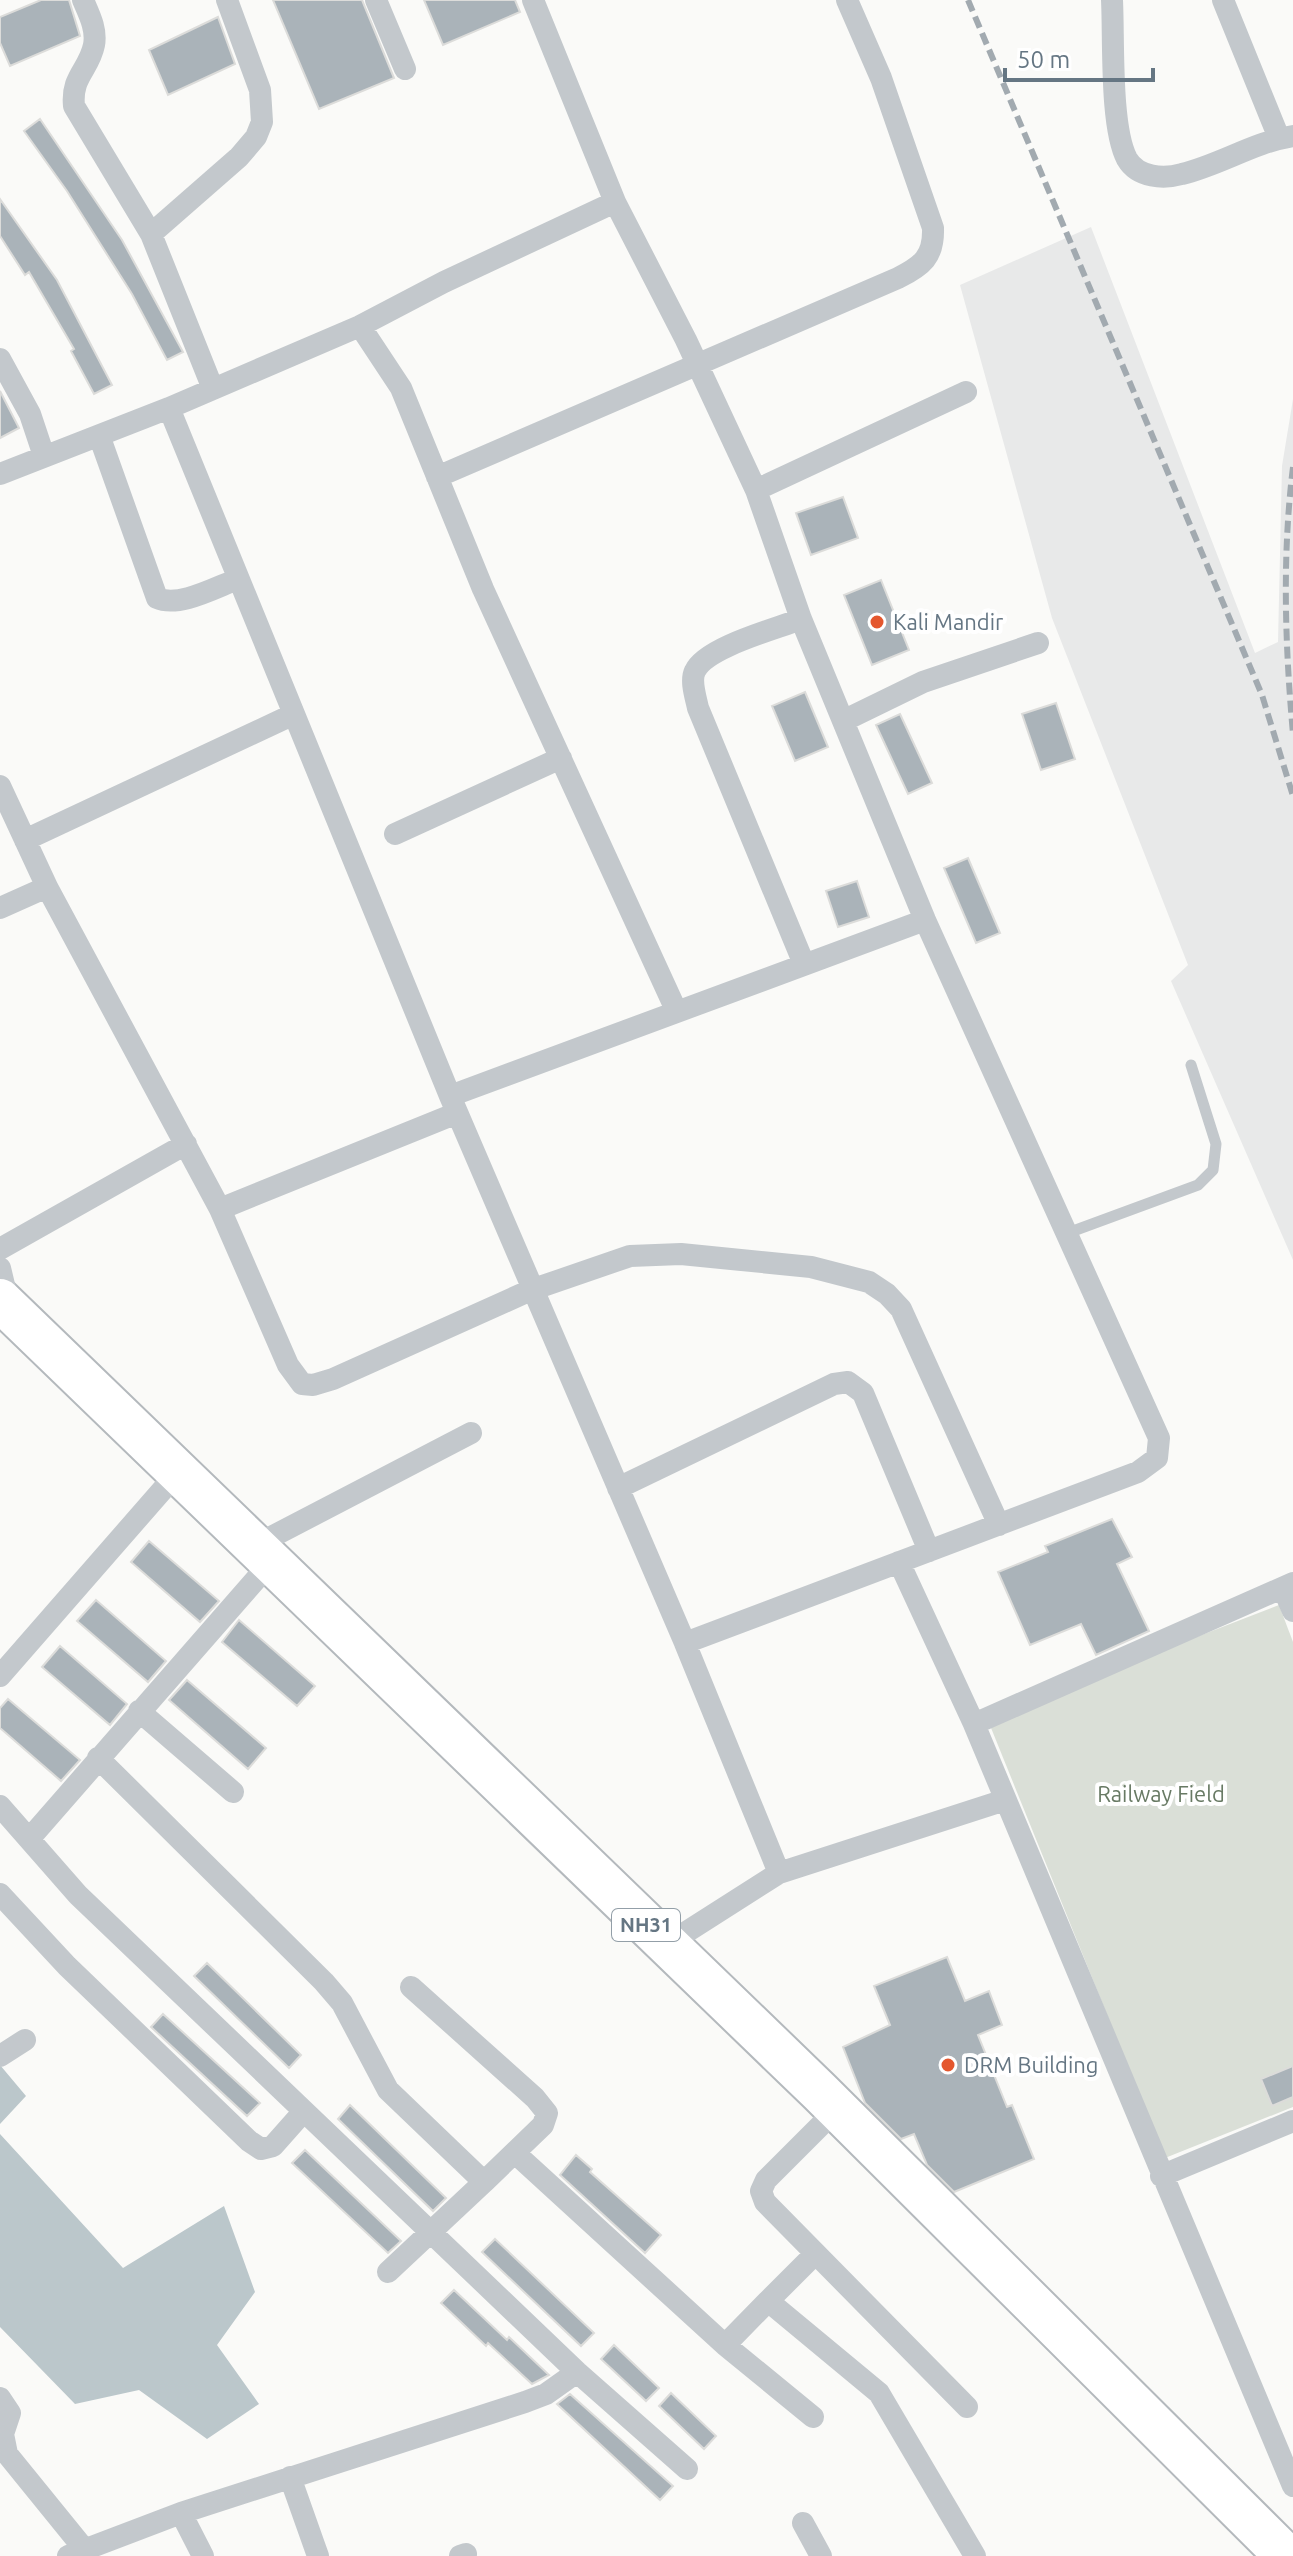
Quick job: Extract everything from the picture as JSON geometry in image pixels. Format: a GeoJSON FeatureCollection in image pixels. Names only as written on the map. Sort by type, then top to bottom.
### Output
{"type":"FeatureCollection","features":[{"type":"Feature","properties":{"kind":"highway","name":"NH31"},"geometry":{"type":"LineString","coordinates":[[2,1300],[165,1487],[256,1561],[666,1945],[831,2103],[1286,2556]]}},
{"type":"Feature","properties":{"kind":"highway","name":"NH31"},"geometry":{"type":"LineString","coordinates":[[2,1300],[256,1561],[1256,2556]]}},
{"type":"Feature","properties":{"kind":"street"},"geometry":{"type":"LineString","coordinates":[[83,0],[92,22],[94,45],[75,81],[74,106],[151,234],[213,389]]}},
{"type":"Feature","properties":{"kind":"street"},"geometry":{"type":"LineString","coordinates":[[151,234],[239,157],[256,137],[262,122],[260,90],[227,0]]}},
{"type":"Feature","properties":{"kind":"street"},"geometry":{"type":"LineString","coordinates":[[376,0],[405,69]]}},
{"type":"Feature","properties":{"kind":"street"},"geometry":{"type":"LineString","coordinates":[[533,0],[615,202],[697,364],[756,490],[801,619],[925,920],[1159,1438],[1157,1458],[1138,1472],[685,1643]]}},
{"type":"Feature","properties":{"kind":"street"},"geometry":{"type":"LineString","coordinates":[[437,477],[898,278],[929,257],[934,245],[933,228],[881,78],[847,0]]}},
{"type":"Feature","properties":{"kind":"street"},"geometry":{"type":"LineString","coordinates":[[1112,0],[1118,127],[1128,160],[1141,173],[1159,177],[1182,174],[1286,137],[1223,0]]}},
{"type":"Feature","properties":{"kind":"street"},"geometry":{"type":"LineString","coordinates":[[0,474],[100,438],[360,326],[444,282],[615,202]]}},
{"type":"Feature","properties":{"kind":"street"},"geometry":{"type":"LineString","coordinates":[[360,326],[401,388],[483,589],[676,1010]]}},
{"type":"Feature","properties":{"kind":"street"},"geometry":{"type":"LineString","coordinates":[[0,359],[30,414],[44,456]]}},
{"type":"Feature","properties":{"kind":"street"},"geometry":{"type":"LineString","coordinates":[[756,490],[966,392]]}},
{"type":"Feature","properties":{"kind":"street"},"geometry":{"type":"LineString","coordinates":[[169,408],[292,715],[531,1290],[685,1643],[779,1873]]}},
{"type":"Feature","properties":{"kind":"street"},"geometry":{"type":"LineString","coordinates":[[100,438],[157,598],[166,602],[179,599],[238,579]]}},
{"type":"Feature","properties":{"kind":"street"},"geometry":{"type":"LineString","coordinates":[[801,619],[706,657],[694,672],[694,688],[698,708],[804,964]]}},
{"type":"Feature","properties":{"kind":"street"},"geometry":{"type":"LineString","coordinates":[[843,721],[923,682],[1038,643]]}},
{"type":"Feature","properties":{"kind":"street"},"geometry":{"type":"LineString","coordinates":[[25,840],[292,715]]}},
{"type":"Feature","properties":{"kind":"street"},"geometry":{"type":"LineString","coordinates":[[395,834],[561,758]]}},
{"type":"Feature","properties":{"kind":"street"},"geometry":{"type":"LineString","coordinates":[[0,786],[47,887],[220,1209],[288,1365],[302,1384],[313,1385],[333,1379],[531,1290],[630,1256],[658,1254],[811,1267],[869,1282],[887,1294],[901,1309],[999,1525]]}},
{"type":"Feature","properties":{"kind":"street"},"geometry":{"type":"LineString","coordinates":[[0,908],[47,887]]}},
{"type":"Feature","properties":{"kind":"street"},"geometry":{"type":"LineString","coordinates":[[220,1209],[454,1104],[676,1010],[925,920]]}},
{"type":"Feature","properties":{"kind":"street"},"geometry":{"type":"LineString","coordinates":[[0,1249],[186,1144]]}},
{"type":"Feature","properties":{"kind":"street"},"geometry":{"type":"LineString","coordinates":[[618,1488],[834,1384],[848,1382],[863,1393],[929,1551]]}},
{"type":"Feature","properties":{"kind":"street"},"geometry":{"type":"LineString","coordinates":[[30,1838],[139,1711],[256,1561],[471,1433]]}},
{"type":"Feature","properties":{"kind":"street"},"geometry":{"type":"LineString","coordinates":[[0,1676],[165,1487]]}},
{"type":"Feature","properties":{"kind":"street"},"geometry":{"type":"LineString","coordinates":[[899,1562],[974,1724],[1293,2486]]}},
{"type":"Feature","properties":{"kind":"street"},"geometry":{"type":"LineString","coordinates":[[974,1724],[1288,1586],[1293,1611]]}},
{"type":"Feature","properties":{"kind":"street"},"geometry":{"type":"LineString","coordinates":[[139,1711],[233,1792]]}},
{"type":"Feature","properties":{"kind":"street"},"geometry":{"type":"LineString","coordinates":[[98,1758],[324,1982],[342,2003],[388,2090],[484,2182]]}},
{"type":"Feature","properties":{"kind":"street"},"geometry":{"type":"LineString","coordinates":[[666,1945],[779,1873],[1005,1800]]}},
{"type":"Feature","properties":{"kind":"street"},"geometry":{"type":"LineString","coordinates":[[0,1806],[78,1895],[577,2372],[687,2469]]}},
{"type":"Feature","properties":{"kind":"street"},"geometry":{"type":"LineString","coordinates":[[0,1894],[67,1966],[249,2141],[261,2149],[273,2146],[304,2111]]}},
{"type":"Feature","properties":{"kind":"street"},"geometry":{"type":"LineString","coordinates":[[388,2272],[516,2154],[543,2125],[547,2113],[543,2105],[411,1987]]}},
{"type":"Feature","properties":{"kind":"street"},"geometry":{"type":"LineString","coordinates":[[0,2056],[25,2040]]}},
{"type":"Feature","properties":{"kind":"street"},"geometry":{"type":"LineString","coordinates":[[1161,2176],[1293,2121]]}},
{"type":"Feature","properties":{"kind":"street"},"geometry":{"type":"LineString","coordinates":[[821,2125],[766,2180],[761,2191],[772,2212],[967,2407]]}},
{"type":"Feature","properties":{"kind":"street"},"geometry":{"type":"LineString","coordinates":[[516,2154],[725,2345],[813,2417]]}},
{"type":"Feature","properties":{"kind":"street"},"geometry":{"type":"LineString","coordinates":[[725,2345],[814,2255]]}},
{"type":"Feature","properties":{"kind":"street"},"geometry":{"type":"LineString","coordinates":[[768,2301],[879,2393],[975,2556]]}},
{"type":"Feature","properties":{"kind":"street"},"geometry":{"type":"LineString","coordinates":[[0,2398],[10,2413],[1,2435],[7,2454],[77,2553],[181,2513],[525,2402],[546,2394],[577,2372]]}},
{"type":"Feature","properties":{"kind":"street"},"geometry":{"type":"LineString","coordinates":[[290,2477],[318,2556]]}},
{"type":"Feature","properties":{"kind":"street"},"geometry":{"type":"LineString","coordinates":[[181,2513],[203,2556]]}},
{"type":"Feature","properties":{"kind":"street"},"geometry":{"type":"LineString","coordinates":[[803,2523],[821,2556]]}},
{"type":"Feature","properties":{"kind":"lane"},"geometry":{"type":"LineString","coordinates":[[1065,1235],[1198,1185],[1213,1170],[1216,1144],[1191,1065]]}},
{"type":"Feature","properties":{"kind":"shaded area"},"geometry":{"type":"Polygon","coordinates":[[[1091,227],[1255,653],[1278,642],[1282,466],[1293,399],[1293,1260],[1171,981],[1188,965],[1052,618],[960,285],[1091,227]]]}},
{"type":"Feature","properties":{"kind":"shaded area"},"geometry":{"type":"Polygon","coordinates":[[[0,2065],[26,2096],[0,2124],[0,2065]]]}},
{"type":"Feature","properties":{"kind":"shaded area"},"geometry":{"type":"Polygon","coordinates":[[[0,2134],[123,2268],[224,2206],[255,2292],[217,2345],[259,2404],[207,2439],[139,2390],[75,2404],[0,2327],[0,2134]]]}},
{"type":"Feature","properties":{"kind":"green space","name":"Railway Field"},"geometry":{"type":"Polygon","coordinates":[[[1279,1605],[1293,1642],[1293,2107],[1165,2158],[987,1718],[1279,1605]]]}},
{"type":"Feature","properties":{"kind":"building"},"geometry":{"type":"Polygon","coordinates":[[[41,0],[69,0],[80,36],[10,66],[0,43],[0,17],[41,0]]]}},
{"type":"Feature","properties":{"kind":"building"},"geometry":{"type":"Polygon","coordinates":[[[273,0],[362,0],[394,78],[319,109],[273,0]]]}},
{"type":"Feature","properties":{"kind":"building"},"geometry":{"type":"Polygon","coordinates":[[[424,0],[515,0],[520,12],[443,45],[424,0]]]}},
{"type":"Feature","properties":{"kind":"building"},"geometry":{"type":"Polygon","coordinates":[[[218,17],[235,64],[168,95],[149,50],[218,17]]]}},
{"type":"Feature","properties":{"kind":"building"},"geometry":{"type":"Polygon","coordinates":[[[40,119],[122,240],[183,352],[167,360],[132,294],[67,191],[24,131],[40,119]]]}},
{"type":"Feature","properties":{"kind":"building"},"geometry":{"type":"Polygon","coordinates":[[[0,199],[57,280],[112,385],[94,394],[71,351],[74,349],[29,272],[25,275],[0,236],[0,199]]]}},
{"type":"Feature","properties":{"kind":"building"},"geometry":{"type":"Polygon","coordinates":[[[0,391],[19,428],[0,438],[0,391]]]}},
{"type":"Feature","properties":{"kind":"building"},"geometry":{"type":"Polygon","coordinates":[[[843,497],[858,538],[811,555],[796,513],[843,497]]]}},
{"type":"Feature","properties":{"kind":"building","name":"Kali Mandir"},"geometry":{"type":"Polygon","coordinates":[[[881,580],[909,650],[872,665],[844,595],[881,580]]]}},
{"type":"Feature","properties":{"kind":"building"},"geometry":{"type":"Polygon","coordinates":[[[805,692],[828,747],[795,761],[772,706],[805,692]]]}},
{"type":"Feature","properties":{"kind":"building"},"geometry":{"type":"Polygon","coordinates":[[[1056,703],[1075,759],[1041,770],[1022,714],[1056,703]]]}},
{"type":"Feature","properties":{"kind":"building"},"geometry":{"type":"Polygon","coordinates":[[[900,714],[932,783],[908,794],[876,725],[900,714]]]}},
{"type":"Feature","properties":{"kind":"building"},"geometry":{"type":"Polygon","coordinates":[[[968,858],[1000,933],[976,943],[944,868],[968,858]]]}},
{"type":"Feature","properties":{"kind":"building"},"geometry":{"type":"Polygon","coordinates":[[[857,881],[869,917],[838,927],[826,891],[857,881]]]}},
{"type":"Feature","properties":{"kind":"building"},"geometry":{"type":"Polygon","coordinates":[[[1112,1519],[1132,1557],[1117,1564],[1149,1631],[1096,1655],[1081,1624],[1030,1645],[998,1572],[1048,1552],[1045,1546],[1112,1519]]]}},
{"type":"Feature","properties":{"kind":"building"},"geometry":{"type":"Polygon","coordinates":[[[149,1541],[219,1601],[200,1622],[131,1562],[149,1541]]]}},
{"type":"Feature","properties":{"kind":"building"},"geometry":{"type":"Polygon","coordinates":[[[96,1600],[166,1661],[148,1682],[77,1621],[96,1600]]]}},
{"type":"Feature","properties":{"kind":"building"},"geometry":{"type":"Polygon","coordinates":[[[239,1620],[315,1686],[297,1706],[222,1642],[239,1620]]]}},
{"type":"Feature","properties":{"kind":"building"},"geometry":{"type":"Polygon","coordinates":[[[60,1646],[127,1704],[110,1725],[42,1667],[60,1646]]]}},
{"type":"Feature","properties":{"kind":"building"},"geometry":{"type":"Polygon","coordinates":[[[187,1680],[266,1748],[248,1769],[169,1700],[187,1680]]]}},
{"type":"Feature","properties":{"kind":"building"},"geometry":{"type":"Polygon","coordinates":[[[8,1699],[80,1760],[61,1781],[0,1728],[0,1708],[8,1699]]]}},
{"type":"Feature","properties":{"kind":"building"},"geometry":{"type":"Polygon","coordinates":[[[947,1957],[965,2001],[989,1991],[1002,2025],[978,2035],[1007,2107],[1012,2105],[1034,2159],[954,2192],[927,2165],[914,2134],[901,2139],[865,2103],[843,2047],[890,2025],[874,1986],[947,1957]]]}},
{"type":"Feature","properties":{"kind":"building"},"geometry":{"type":"Polygon","coordinates":[[[207,1963],[301,2055],[289,2068],[194,1976],[207,1963]]]}},
{"type":"Feature","properties":{"kind":"building"},"geometry":{"type":"Polygon","coordinates":[[[163,2014],[260,2103],[247,2116],[151,2027],[163,2014]]]}},
{"type":"Feature","properties":{"kind":"building"},"geometry":{"type":"Polygon","coordinates":[[[1293,2066],[1293,2097],[1272,2106],[1261,2079],[1293,2066]]]}},
{"type":"Feature","properties":{"kind":"building"},"geometry":{"type":"Polygon","coordinates":[[[350,2105],[446,2198],[433,2211],[338,2119],[350,2105]]]}},
{"type":"Feature","properties":{"kind":"building"},"geometry":{"type":"Polygon","coordinates":[[[305,2150],[401,2241],[388,2253],[292,2163],[305,2150]]]}},
{"type":"Feature","properties":{"kind":"building"},"geometry":{"type":"Polygon","coordinates":[[[576,2155],[592,2169],[590,2172],[661,2235],[645,2253],[560,2175],[576,2155]]]}},
{"type":"Feature","properties":{"kind":"building"},"geometry":{"type":"Polygon","coordinates":[[[495,2239],[594,2333],[581,2346],[482,2252],[495,2239]]]}},
{"type":"Feature","properties":{"kind":"building"},"geometry":{"type":"Polygon","coordinates":[[[454,2290],[549,2375],[532,2384],[488,2343],[486,2346],[441,2303],[454,2290]]]}},
{"type":"Feature","properties":{"kind":"building"},"geometry":{"type":"Polygon","coordinates":[[[614,2345],[659,2388],[646,2401],[601,2359],[614,2345]]]}},
{"type":"Feature","properties":{"kind":"building"},"geometry":{"type":"Polygon","coordinates":[[[671,2393],[716,2436],[704,2449],[659,2406],[671,2393]]]}},
{"type":"Feature","properties":{"kind":"building"},"geometry":{"type":"Polygon","coordinates":[[[570,2394],[673,2486],[660,2500],[557,2404],[570,2394]]]}},
{"type":"Feature","properties":{"kind":"railway"},"geometry":{"type":"LineString","coordinates":[[968,0],[1262,695],[1293,796]]}},
{"type":"Feature","properties":{"kind":"railway"},"geometry":{"type":"LineString","coordinates":[[1293,467],[1287,534],[1286,600],[1293,734]]}},
{"type":"Feature","properties":{"kind":"place","name":"Kali Mandir"},"geometry":{"type":"Point","coordinates":[877,622]}},
{"type":"Feature","properties":{"kind":"place","name":"DRM Building"},"geometry":{"type":"Point","coordinates":[948,2065]}}]}
